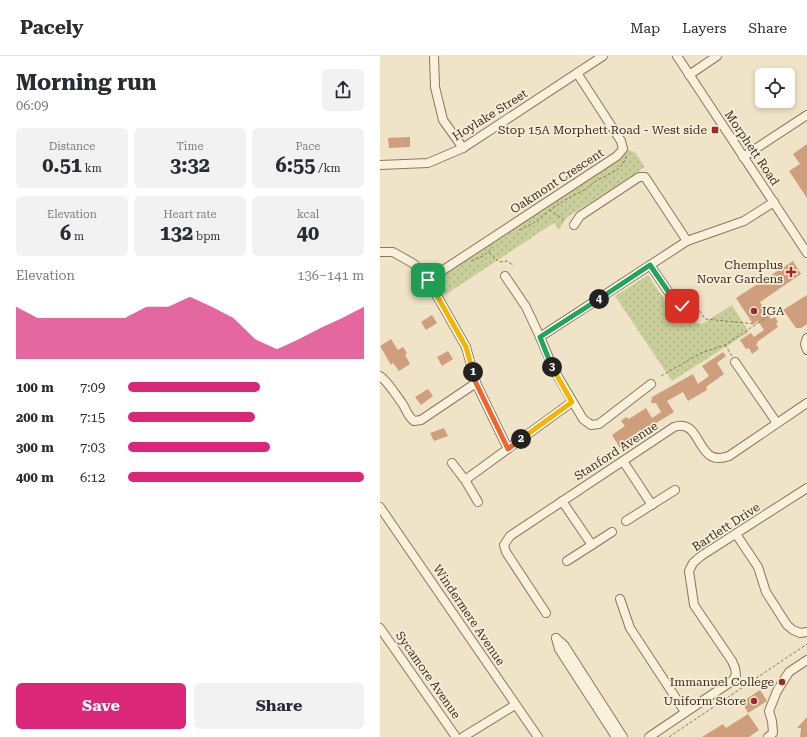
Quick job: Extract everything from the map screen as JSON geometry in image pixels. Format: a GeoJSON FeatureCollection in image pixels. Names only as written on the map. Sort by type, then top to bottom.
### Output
{"type":"FeatureCollection","features":[{"type":"Feature","properties":{"kind":"street"},"geometry":{"type":"LineString","coordinates":[[434,56],[434,87],[443,120],[463,148]]}},
{"type":"Feature","properties":{"kind":"street","name":"Hoylake Street"},"geometry":{"type":"LineString","coordinates":[[380,165],[428,163],[463,148],[603,56]]}},
{"type":"Feature","properties":{"kind":"street","name":"Morphett Road"},"geometry":{"type":"LineString","coordinates":[[677,56],[743,157],[806,247]]}},
{"type":"Feature","properties":{"kind":"street"},"geometry":{"type":"LineString","coordinates":[[689,75],[717,56]]}},
{"type":"Feature","properties":{"kind":"street","name":"Oakmont Crescent"},"geometry":{"type":"LineString","coordinates":[[428,280],[617,156],[623,149],[622,141],[577,73]]}},
{"type":"Feature","properties":{"kind":"street"},"geometry":{"type":"LineString","coordinates":[[743,157],[807,115]]}},
{"type":"Feature","properties":{"kind":"street"},"geometry":{"type":"LineString","coordinates":[[574,225],[580,216],[642,176],[645,177],[687,241]]}},
{"type":"Feature","properties":{"kind":"street"},"geometry":{"type":"LineString","coordinates":[[540,337],[687,241],[744,221],[774,202]]}},
{"type":"Feature","properties":{"kind":"street"},"geometry":{"type":"LineString","coordinates":[[380,252],[393,252],[414,264],[428,280],[466,347],[476,383],[508,449]]}},
{"type":"Feature","properties":{"kind":"street"},"geometry":{"type":"LineString","coordinates":[[650,265],[674,300],[682,306]]}},
{"type":"Feature","properties":{"kind":"street"},"geometry":{"type":"LineString","coordinates":[[505,276],[526,307],[554,370],[572,402],[583,419],[591,425],[600,424],[651,384]]}},
{"type":"Feature","properties":{"kind":"street"},"geometry":{"type":"LineString","coordinates":[[807,338],[805,344],[807,350]]}},
{"type":"Feature","properties":{"kind":"street"},"geometry":{"type":"LineString","coordinates":[[734,359],[777,423]]}},
{"type":"Feature","properties":{"kind":"street"},"geometry":{"type":"LineString","coordinates":[[380,376],[385,380],[414,421],[421,420],[476,383]]}},
{"type":"Feature","properties":{"kind":"street"},"geometry":{"type":"LineString","coordinates":[[465,480],[572,402]]}},
{"type":"Feature","properties":{"kind":"street","name":"Stanford Avenue"},"geometry":{"type":"LineString","coordinates":[[546,613],[506,552],[504,545],[510,536],[674,427],[680,425],[692,431],[709,456],[721,459],[729,456],[807,402]]}},
{"type":"Feature","properties":{"kind":"street"},"geometry":{"type":"LineString","coordinates":[[623,461],[652,505]]}},
{"type":"Feature","properties":{"kind":"street"},"geometry":{"type":"LineString","coordinates":[[452,463],[465,480],[478,502]]}},
{"type":"Feature","properties":{"kind":"street","name":"Bartlett Drive"},"geometry":{"type":"LineString","coordinates":[[649,737],[732,681],[736,675],[732,661],[694,605],[690,571],[693,563],[701,556],[807,488]]}},
{"type":"Feature","properties":{"kind":"street"},"geometry":{"type":"LineString","coordinates":[[626,521],[675,490]]}},
{"type":"Feature","properties":{"kind":"street"},"geometry":{"type":"LineString","coordinates":[[562,501],[592,545]]}},
{"type":"Feature","properties":{"kind":"street","name":"Windermere Avenue"},"geometry":{"type":"LineString","coordinates":[[380,507],[538,737]]}},
{"type":"Feature","properties":{"kind":"street"},"geometry":{"type":"LineString","coordinates":[[567,561],[612,532]]}},
{"type":"Feature","properties":{"kind":"street"},"geometry":{"type":"LineString","coordinates":[[736,534],[758,567],[766,592],[787,625],[800,633],[807,632]]}},
{"type":"Feature","properties":{"kind":"street"},"geometry":{"type":"LineString","coordinates":[[620,599],[630,628],[685,712]]}},
{"type":"Feature","properties":{"kind":"street","name":"Sycamore Avenue"},"geometry":{"type":"LineString","coordinates":[[380,628],[456,737]]}},
{"type":"Feature","properties":{"kind":"street"},"geometry":{"type":"LineString","coordinates":[[616,737],[559,649],[556,638],[564,645],[623,737]]}},
{"type":"Feature","properties":{"kind":"street"},"geometry":{"type":"LineString","coordinates":[[768,737],[773,733],[772,721],[769,712],[777,691],[789,672],[807,660]]}},
{"type":"Feature","properties":{"kind":"street"},"geometry":{"type":"LineString","coordinates":[[463,737],[515,705]]}},
{"type":"Feature","properties":{"kind":"street"},"geometry":{"type":"LineString","coordinates":[[772,721],[778,728],[777,734],[774,737]]}},
{"type":"Feature","properties":{"kind":"path"},"geometry":{"type":"LineString","coordinates":[[518,230],[532,224],[565,200],[617,170],[623,164],[628,153]]}},
{"type":"Feature","properties":{"kind":"path"},"geometry":{"type":"LineString","coordinates":[[550,210],[564,220]]}},
{"type":"Feature","properties":{"kind":"path"},"geometry":{"type":"LineString","coordinates":[[470,262],[489,252],[494,246]]}},
{"type":"Feature","properties":{"kind":"path"},"geometry":{"type":"LineString","coordinates":[[489,252],[499,262],[507,261],[514,266]]}},
{"type":"Feature","properties":{"kind":"path"},"geometry":{"type":"LineString","coordinates":[[688,294],[705,319],[732,321],[742,324],[756,324]]}},
{"type":"Feature","properties":{"kind":"path"},"geometry":{"type":"LineString","coordinates":[[661,376],[701,353],[725,344],[770,315]]}},
{"type":"Feature","properties":{"kind":"path"},"geometry":{"type":"LineString","coordinates":[[725,344],[734,359]]}},
{"type":"Feature","properties":{"kind":"path"},"geometry":{"type":"LineString","coordinates":[[669,737],[807,644]]}},
{"type":"Feature","properties":{"kind":"green space"},"geometry":{"type":"Polygon","coordinates":[[[625,149],[635,152],[645,167],[566,218],[559,230],[554,223],[445,295],[435,279],[625,149]]]}},
{"type":"Feature","properties":{"kind":"green space"},"geometry":{"type":"Polygon","coordinates":[[[648,275],[677,318],[702,324],[732,305],[749,332],[672,381],[615,296],[648,275]]]}},
{"type":"Feature","properties":{"kind":"building"},"geometry":{"type":"Polygon","coordinates":[[[410,137],[410,147],[389,148],[388,138],[410,137]]]}},
{"type":"Feature","properties":{"kind":"building"},"geometry":{"type":"Polygon","coordinates":[[[807,144],[807,198],[789,171],[800,164],[793,154],[807,144]]]}},
{"type":"Feature","properties":{"kind":"building"},"geometry":{"type":"Polygon","coordinates":[[[793,261],[801,274],[760,302],[771,319],[775,317],[778,322],[776,324],[778,327],[757,342],[758,343],[756,344],[759,349],[752,354],[749,348],[746,349],[740,340],[751,333],[754,337],[764,330],[758,321],[753,324],[736,298],[793,261]]]}},
{"type":"Feature","properties":{"kind":"building"},"geometry":{"type":"Polygon","coordinates":[[[807,295],[807,324],[801,328],[796,328],[783,310],[807,295]]]}},
{"type":"Feature","properties":{"kind":"building"},"geometry":{"type":"Polygon","coordinates":[[[432,315],[437,323],[426,330],[421,322],[432,315]]]}},
{"type":"Feature","properties":{"kind":"building"},"geometry":{"type":"Polygon","coordinates":[[[391,339],[398,350],[403,347],[407,353],[405,355],[410,364],[399,371],[393,363],[391,365],[380,346],[391,339]]]}},
{"type":"Feature","properties":{"kind":"building"},"geometry":{"type":"Polygon","coordinates":[[[448,351],[453,359],[442,366],[437,357],[448,351]]]}},
{"type":"Feature","properties":{"kind":"building"},"geometry":{"type":"Polygon","coordinates":[[[723,352],[726,356],[717,363],[724,374],[706,387],[707,390],[688,401],[683,392],[667,401],[674,412],[643,431],[620,448],[612,435],[625,426],[621,421],[626,417],[629,419],[646,408],[652,418],[661,412],[656,403],[651,403],[652,397],[693,374],[698,384],[709,376],[702,366],[723,352]]]}},
{"type":"Feature","properties":{"kind":"building"},"geometry":{"type":"Polygon","coordinates":[[[428,389],[433,396],[421,405],[415,397],[428,389]]]}},
{"type":"Feature","properties":{"kind":"building"},"geometry":{"type":"Polygon","coordinates":[[[444,428],[448,436],[434,441],[430,433],[444,428]]]}},
{"type":"Feature","properties":{"kind":"building","name":"Uniform Store"},"geometry":{"type":"Polygon","coordinates":[[[760,690],[767,701],[748,713],[742,702],[760,690]]]}},
{"type":"Feature","properties":{"kind":"building"},"geometry":{"type":"Polygon","coordinates":[[[748,714],[759,730],[749,737],[702,737],[723,724],[726,728],[748,714]]]}},
{"type":"Feature","properties":{"kind":"building"},"geometry":{"type":"Polygon","coordinates":[[[807,717],[807,737],[800,737],[801,728],[797,728],[807,717]]]}},
{"type":"Feature","properties":{"kind":"place","name":"Stop 15A Morphett Road - West side"},"geometry":{"type":"Point","coordinates":[715,130]}},
{"type":"Feature","properties":{"kind":"place","name":"Chemplus Novar Gardens"},"geometry":{"type":"Point","coordinates":[791,272]}},
{"type":"Feature","properties":{"kind":"place","name":"IGA"},"geometry":{"type":"Point","coordinates":[754,311]}},
{"type":"Feature","properties":{"kind":"place","name":"Immanuel College"},"geometry":{"type":"Point","coordinates":[782,682]}},
{"type":"Feature","properties":{"kind":"place","name":"Uniform Store"},"geometry":{"type":"Point","coordinates":[754,701]}},
{"type":"Feature","properties":{"kind":"route"},"geometry":{"type":"LineString","coordinates":[[428,280],[466,347],[476,383],[493,421],[508,449],[572,402],[554,370],[540,337],[650,265],[674,300],[682,306]]}}]}
